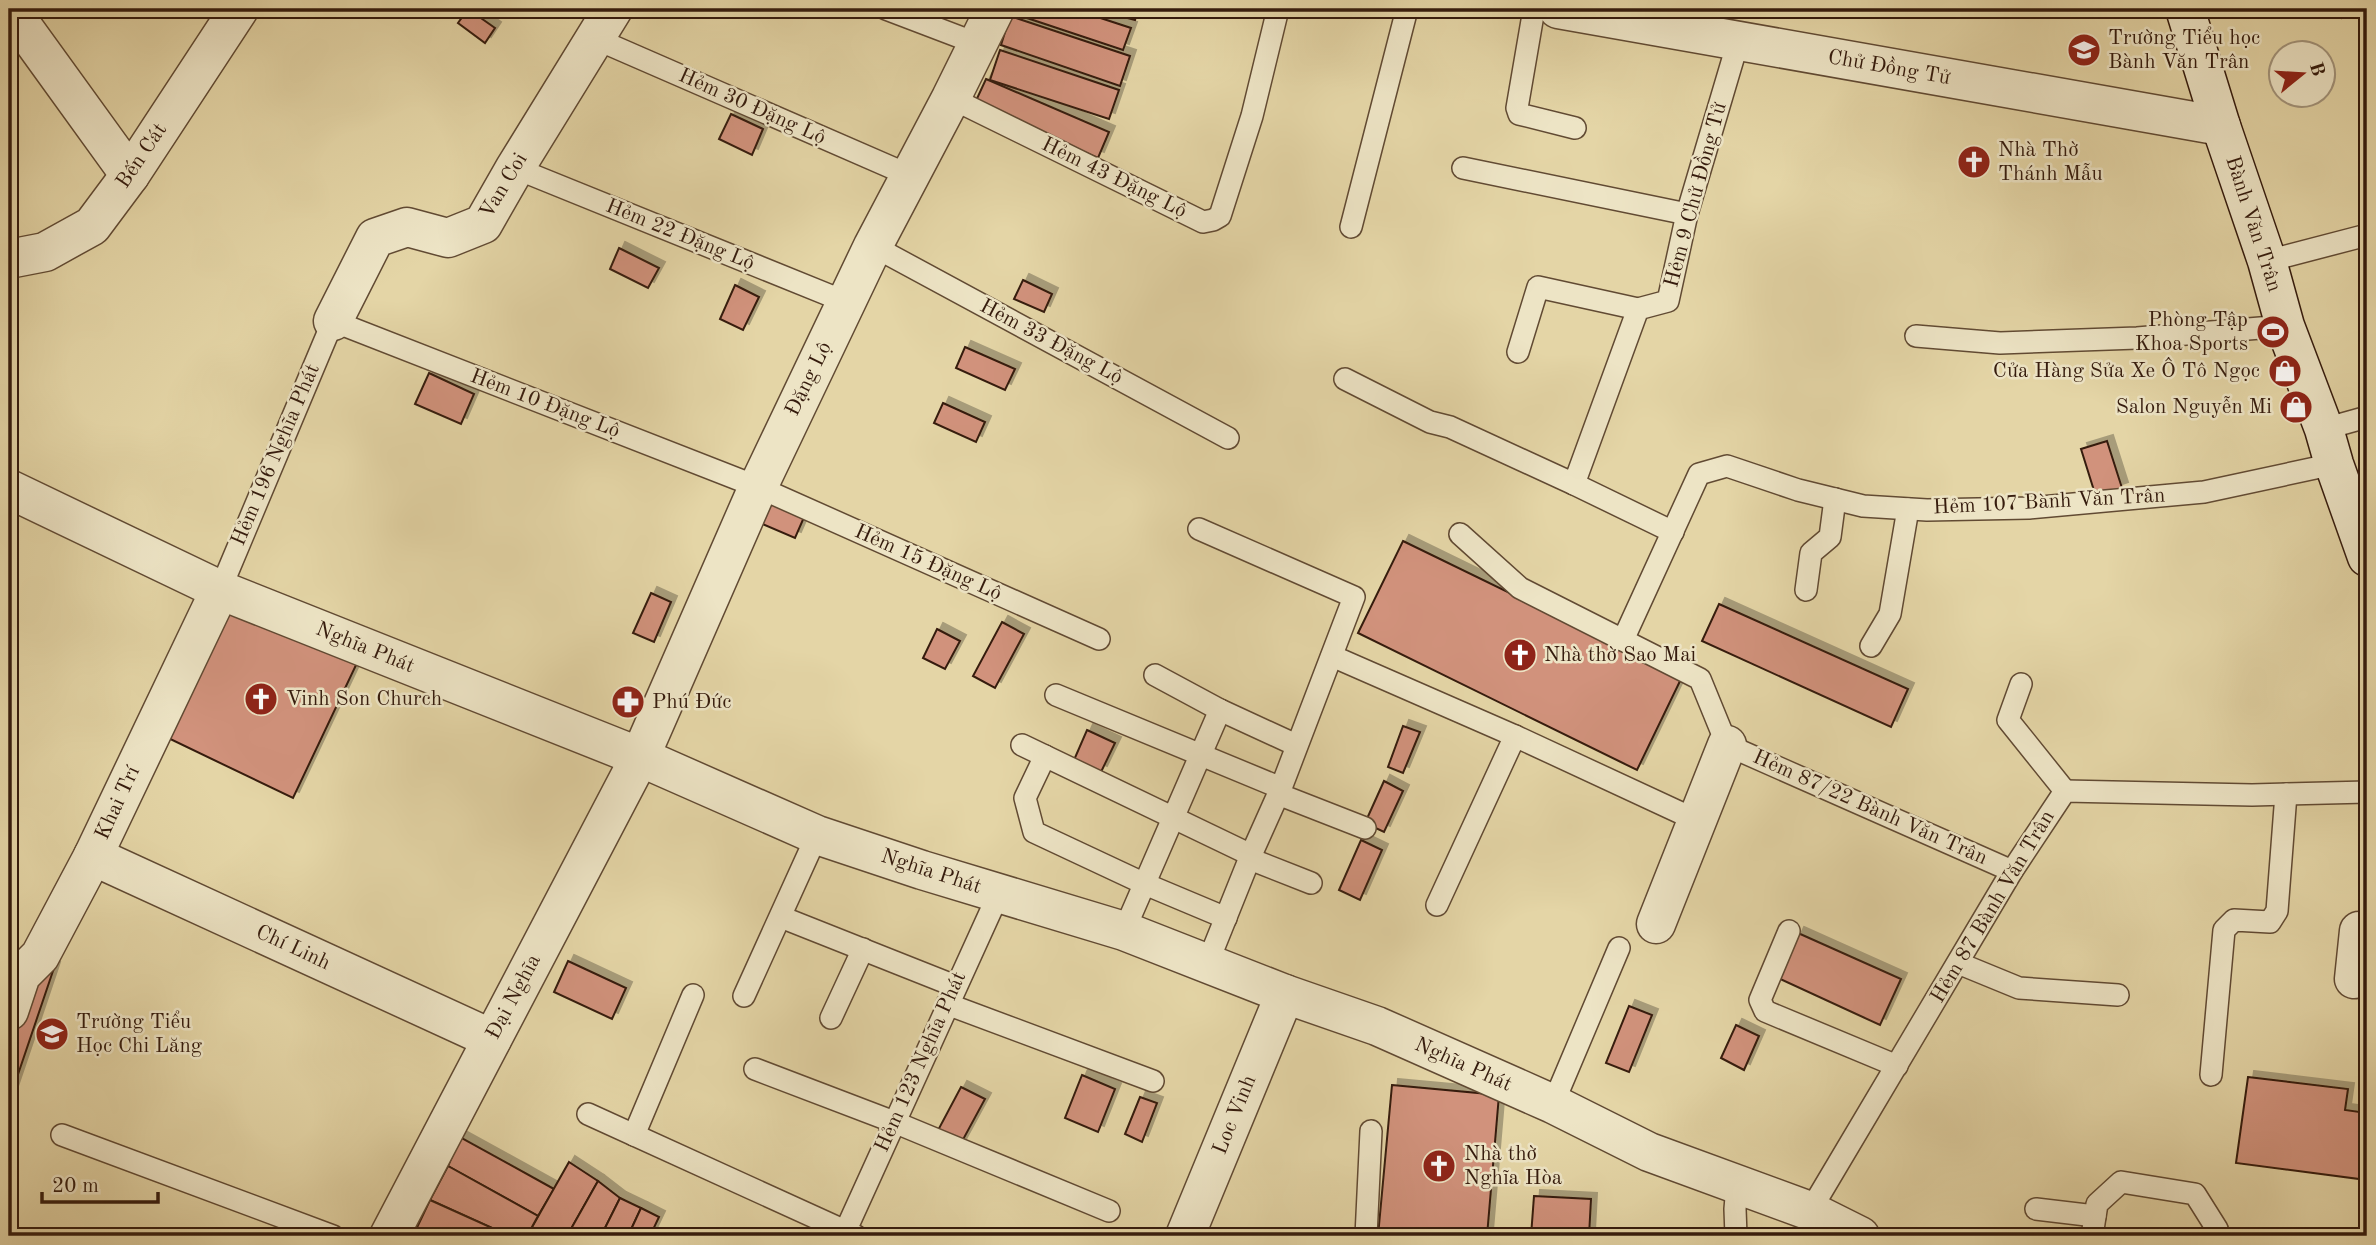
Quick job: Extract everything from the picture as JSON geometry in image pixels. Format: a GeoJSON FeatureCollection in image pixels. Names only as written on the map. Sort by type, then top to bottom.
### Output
{"type":"FeatureCollection","features":[{"type":"Feature","properties":{"kind":"street"},"geometry":{"type":"LineString","coordinates":[[10,9],[130,175]]}},
{"type":"Feature","properties":{"kind":"street","name":"Bến Cát"},"geometry":{"type":"LineString","coordinates":[[9,259],[45,252],[92,226],[130,175],[239,9]]}},
{"type":"Feature","properties":{"kind":"street","name":"Đặng Lộ"},"geometry":{"type":"LineString","coordinates":[[640,757],[758,487],[873,246],[995,9]]}},
{"type":"Feature","properties":{"kind":"street","name":"Chử Đồng Tử"},"geometry":{"type":"LineString","coordinates":[[1558,9],[1684,20],[1738,42],[2221,127]]}},
{"type":"Feature","properties":{"kind":"street","name":"Bành Văn Trân"},"geometry":{"type":"LineString","coordinates":[[2185,9],[2221,127],[2267,261],[2285,326],[2367,556]]}},
{"type":"Feature","properties":{"kind":"street","name":"Van Coi"},"geometry":{"type":"LineString","coordinates":[[332,321],[374,238],[407,227],[448,238],[483,224],[604,23]]}},
{"type":"Feature","properties":{"kind":"street","name":"Nghĩa Phát"},"geometry":{"type":"LineString","coordinates":[[9,489],[219,590],[640,757],[817,835],[1124,931],[1285,994],[1377,1026],[1553,1104],[1649,1152],[1810,1211],[1860,1236]]}},
{"type":"Feature","properties":{"kind":"street","name":"Khai Trí"},"geometry":{"type":"LineString","coordinates":[[9,1011],[15,972],[40,956],[93,856],[219,590]]}},
{"type":"Feature","properties":{"kind":"street","name":"Hẻm 87/22 Bành Văn Trân"},"geometry":{"type":"LineString","coordinates":[[1656,924],[1727,745]]}},
{"type":"Feature","properties":{"kind":"street","name":"Đại Nghĩa"},"geometry":{"type":"LineString","coordinates":[[389,1236],[640,757]]}},
{"type":"Feature","properties":{"kind":"street","name":"Chí Linh"},"geometry":{"type":"LineString","coordinates":[[93,856],[492,1039]]}},
{"type":"Feature","properties":{"kind":"street"},"geometry":{"type":"LineString","coordinates":[[2354,979],[2359,932],[2367,931]]}},
{"type":"Feature","properties":{"kind":"street","name":"Loc Vinh"},"geometry":{"type":"LineString","coordinates":[[1185,1236],[1285,994]]}},
{"type":"Feature","properties":{"kind":"lane"},"geometry":{"type":"LineString","coordinates":[[886,9],[978,44]]}},
{"type":"Feature","properties":{"kind":"lane","name":"Hẻm 43 Đặng Lộ"},"geometry":{"type":"LineString","coordinates":[[951,98],[1203,222],[1213,220],[1220,216],[1252,116],[1278,9]]}},
{"type":"Feature","properties":{"kind":"lane"},"geometry":{"type":"LineString","coordinates":[[1351,227],[1407,9]]}},
{"type":"Feature","properties":{"kind":"lane"},"geometry":{"type":"LineString","coordinates":[[1534,9],[1517,108],[1520,114],[1575,128]]}},
{"type":"Feature","properties":{"kind":"lane","name":"Hẻm 30 Đặng Lộ"},"geometry":{"type":"LineString","coordinates":[[604,23],[911,176]]}},
{"type":"Feature","properties":{"kind":"lane","name":"Hẻm 9 Chử Đồng Tử"},"geometry":{"type":"LineString","coordinates":[[1638,309],[1668,301],[1687,214],[1738,42]]}},
{"type":"Feature","properties":{"kind":"lane","name":"Hẻm 22 Đặng Lộ"},"geometry":{"type":"LineString","coordinates":[[515,168],[846,302]]}},
{"type":"Feature","properties":{"kind":"lane"},"geometry":{"type":"LineString","coordinates":[[1463,168],[1687,214]]}},
{"type":"Feature","properties":{"kind":"lane"},"geometry":{"type":"LineString","coordinates":[[2267,261],[2367,235]]}},
{"type":"Feature","properties":{"kind":"lane","name":"Hẻm 33 Đặng Lộ"},"geometry":{"type":"LineString","coordinates":[[873,246],[1228,438]]}},
{"type":"Feature","properties":{"kind":"lane"},"geometry":{"type":"LineString","coordinates":[[1518,352],[1538,287],[1638,309],[1574,484]]}},
{"type":"Feature","properties":{"kind":"lane","name":"Hẻm 10 Đặng Lộ"},"geometry":{"type":"LineString","coordinates":[[332,321],[758,487]]}},
{"type":"Feature","properties":{"kind":"lane","name":"Hẻm 196 Nghĩa Phát"},"geometry":{"type":"LineString","coordinates":[[219,590],[332,321]]}},
{"type":"Feature","properties":{"kind":"lane"},"geometry":{"type":"LineString","coordinates":[[1916,336],[2000,343],[2137,338],[2285,326]]}},
{"type":"Feature","properties":{"kind":"lane"},"geometry":{"type":"LineString","coordinates":[[1345,379],[1430,422],[1450,427],[1673,532]]}},
{"type":"Feature","properties":{"kind":"lane","name":"Hẻm 107 Bành Văn Trân"},"geometry":{"type":"LineString","coordinates":[[1623,640],[1699,474],[1727,466],[1798,491],[1863,506],[1908,509],[2029,508],[2204,492],[2329,446],[2367,417]]}},
{"type":"Feature","properties":{"kind":"lane","name":"Hẻm 15 Đặng Lộ"},"geometry":{"type":"LineString","coordinates":[[758,487],[1099,639]]}},
{"type":"Feature","properties":{"kind":"lane"},"geometry":{"type":"LineString","coordinates":[[1806,590],[1811,553],[1830,537],[1835,499]]}},
{"type":"Feature","properties":{"kind":"lane"},"geometry":{"type":"LineString","coordinates":[[1871,646],[1890,614],[1908,509]]}},
{"type":"Feature","properties":{"kind":"lane"},"geometry":{"type":"LineString","coordinates":[[1199,529],[1354,597],[1280,791],[1208,962]]}},
{"type":"Feature","properties":{"kind":"lane","name":"Hẻm 87/22 Bành Văn Trân"},"geometry":{"type":"LineString","coordinates":[[1460,534],[1520,587],[1700,680],[1727,745],[2012,872]]}},
{"type":"Feature","properties":{"kind":"lane"},"geometry":{"type":"LineString","coordinates":[[1332,656],[1516,736],[1696,820]]}},
{"type":"Feature","properties":{"kind":"lane"},"geometry":{"type":"LineString","coordinates":[[1155,675],[1220,710],[1296,745]]}},
{"type":"Feature","properties":{"kind":"lane"},"geometry":{"type":"LineString","coordinates":[[2021,684],[2008,720],[2065,791]]}},
{"type":"Feature","properties":{"kind":"lane"},"geometry":{"type":"LineString","coordinates":[[1056,695],[1200,754],[1365,828]]}},
{"type":"Feature","properties":{"kind":"lane"},"geometry":{"type":"LineString","coordinates":[[1124,931],[1220,710]]}},
{"type":"Feature","properties":{"kind":"lane"},"geometry":{"type":"LineString","coordinates":[[1437,905],[1516,736]]}},
{"type":"Feature","properties":{"kind":"lane"},"geometry":{"type":"LineString","coordinates":[[1022,745],[1250,857],[1311,883]]}},
{"type":"Feature","properties":{"kind":"lane"},"geometry":{"type":"LineString","coordinates":[[1045,756],[1025,798],[1034,832],[1226,918]]}},
{"type":"Feature","properties":{"kind":"lane","name":"Hẻm 87 Bành Văn Trân"},"geometry":{"type":"LineString","coordinates":[[1810,1211],[2012,872],[2065,791],[2286,794],[2367,792]]}},
{"type":"Feature","properties":{"kind":"lane"},"geometry":{"type":"LineString","coordinates":[[2211,1075],[2224,930],[2234,920],[2270,922],[2277,911],[2286,794]]}},
{"type":"Feature","properties":{"kind":"lane"},"geometry":{"type":"LineString","coordinates":[[744,996],[817,835]]}},
{"type":"Feature","properties":{"kind":"lane","name":"Hẻm 123 Nghĩa Phát"},"geometry":{"type":"LineString","coordinates":[[588,1114],[851,1234],[894,1122],[999,893]]}},
{"type":"Feature","properties":{"kind":"lane"},"geometry":{"type":"LineString","coordinates":[[781,917],[863,949],[951,995],[1153,1081]]}},
{"type":"Feature","properties":{"kind":"lane"},"geometry":{"type":"LineString","coordinates":[[1789,931],[1760,1000],[1765,1011],[1897,1066]]}},
{"type":"Feature","properties":{"kind":"lane"},"geometry":{"type":"LineString","coordinates":[[1553,1104],[1619,948]]}},
{"type":"Feature","properties":{"kind":"lane"},"geometry":{"type":"LineString","coordinates":[[831,1018],[863,949]]}},
{"type":"Feature","properties":{"kind":"lane"},"geometry":{"type":"LineString","coordinates":[[1958,963],[2019,988],[2118,995]]}},
{"type":"Feature","properties":{"kind":"lane"},"geometry":{"type":"LineString","coordinates":[[634,1135],[694,995]]}},
{"type":"Feature","properties":{"kind":"lane"},"geometry":{"type":"LineString","coordinates":[[755,1069],[894,1122],[1109,1211]]}},
{"type":"Feature","properties":{"kind":"lane"},"geometry":{"type":"LineString","coordinates":[[1366,1236],[1371,1131]]}},
{"type":"Feature","properties":{"kind":"lane"},"geometry":{"type":"LineString","coordinates":[[62,1135],[334,1236]]}},
{"type":"Feature","properties":{"kind":"lane"},"geometry":{"type":"LineString","coordinates":[[2036,1209],[2093,1226],[2097,1204],[2121,1182],[2195,1194],[2216,1233]]}},
{"type":"Feature","properties":{"kind":"lane"},"geometry":{"type":"LineString","coordinates":[[1736,1236],[1737,1185]]}},
{"type":"Feature","properties":{"kind":"building"},"geometry":{"type":"Polygon","coordinates":[[[468,9],[495,28],[485,43],[458,23],[468,9]]]}},
{"type":"Feature","properties":{"kind":"building"},"geometry":{"type":"Polygon","coordinates":[[[1030,9],[1073,9],[1131,28],[1123,50],[1027,18],[1030,9]]]}},
{"type":"Feature","properties":{"kind":"building"},"geometry":{"type":"Polygon","coordinates":[[[1094,9],[1138,9],[1135,20],[1094,9]]]}},
{"type":"Feature","properties":{"kind":"building"},"geometry":{"type":"Polygon","coordinates":[[[2339,9],[2367,9],[2367,38],[2360,12],[2342,18],[2339,9]]]}},
{"type":"Feature","properties":{"kind":"building"},"geometry":{"type":"Polygon","coordinates":[[[1010,16],[1130,56],[1120,86],[1001,45],[1010,16]]]}},
{"type":"Feature","properties":{"kind":"building"},"geometry":{"type":"Polygon","coordinates":[[[1000,50],[1119,90],[1109,119],[990,80],[1000,50]]]}},
{"type":"Feature","properties":{"kind":"building"},"geometry":{"type":"Polygon","coordinates":[[[986,79],[1109,132],[1098,158],[974,105],[986,79]]]}},
{"type":"Feature","properties":{"kind":"building"},"geometry":{"type":"Polygon","coordinates":[[[731,114],[763,129],[752,155],[719,139],[731,114]]]}},
{"type":"Feature","properties":{"kind":"building"},"geometry":{"type":"Polygon","coordinates":[[[619,248],[659,268],[648,288],[610,269],[619,248]]]}},
{"type":"Feature","properties":{"kind":"building"},"geometry":{"type":"Polygon","coordinates":[[[1023,280],[1052,294],[1044,312],[1014,299],[1023,280]]]}},
{"type":"Feature","properties":{"kind":"building"},"geometry":{"type":"Polygon","coordinates":[[[735,285],[759,297],[743,330],[720,319],[735,285]]]}},
{"type":"Feature","properties":{"kind":"building"},"geometry":{"type":"Polygon","coordinates":[[[965,347],[1015,369],[1005,390],[956,368],[965,347]]]}},
{"type":"Feature","properties":{"kind":"building"},"geometry":{"type":"Polygon","coordinates":[[[429,373],[474,394],[461,424],[415,404],[429,373]]]}},
{"type":"Feature","properties":{"kind":"building"},"geometry":{"type":"Polygon","coordinates":[[[943,403],[985,422],[976,442],[934,423],[943,403]]]}},
{"type":"Feature","properties":{"kind":"building"},"geometry":{"type":"Polygon","coordinates":[[[2107,441],[2122,488],[2096,497],[2081,449],[2107,441]]]}},
{"type":"Feature","properties":{"kind":"building"},"geometry":{"type":"Polygon","coordinates":[[[770,499],[805,515],[795,538],[760,523],[770,499]]]}},
{"type":"Feature","properties":{"kind":"building","name":"Nhà thờ Sao Mai"},"geometry":{"type":"Polygon","coordinates":[[[1403,541],[1682,677],[1637,770],[1358,633],[1403,541]]]}},
{"type":"Feature","properties":{"kind":"building"},"geometry":{"type":"Polygon","coordinates":[[[651,593],[671,602],[654,642],[633,633],[651,593]]]}},
{"type":"Feature","properties":{"kind":"building","name":"Vinh Son Church"},"geometry":{"type":"Polygon","coordinates":[[[228,601],[357,663],[293,798],[164,736],[228,601]]]}},
{"type":"Feature","properties":{"kind":"building"},"geometry":{"type":"Polygon","coordinates":[[[1719,604],[1908,689],[1891,727],[1702,641],[1719,604]]]}},
{"type":"Feature","properties":{"kind":"building"},"geometry":{"type":"Polygon","coordinates":[[[1002,622],[1024,634],[995,688],[973,676],[1002,622]]]}},
{"type":"Feature","properties":{"kind":"building"},"geometry":{"type":"Polygon","coordinates":[[[937,629],[960,641],[945,669],[923,658],[937,629]]]}},
{"type":"Feature","properties":{"kind":"building"},"geometry":{"type":"Polygon","coordinates":[[[1403,726],[1420,732],[1403,773],[1388,767],[1403,726]]]}},
{"type":"Feature","properties":{"kind":"building"},"geometry":{"type":"Polygon","coordinates":[[[1087,730],[1115,743],[1101,772],[1074,760],[1087,730]]]}},
{"type":"Feature","properties":{"kind":"building"},"geometry":{"type":"Polygon","coordinates":[[[1384,781],[1403,791],[1384,832],[1365,823],[1384,781]]]}},
{"type":"Feature","properties":{"kind":"building"},"geometry":{"type":"Polygon","coordinates":[[[1361,840],[1382,850],[1360,900],[1339,890],[1361,840]]]}},
{"type":"Feature","properties":{"kind":"building"},"geometry":{"type":"Polygon","coordinates":[[[1798,933],[1901,979],[1880,1025],[1778,978],[1798,933]]]}},
{"type":"Feature","properties":{"kind":"building"},"geometry":{"type":"Polygon","coordinates":[[[33,961],[54,968],[9,1101],[9,1031],[33,961]]]}},
{"type":"Feature","properties":{"kind":"building"},"geometry":{"type":"Polygon","coordinates":[[[568,961],[626,988],[612,1019],[554,992],[568,961]]]}},
{"type":"Feature","properties":{"kind":"building"},"geometry":{"type":"Polygon","coordinates":[[[1629,1006],[1652,1015],[1629,1072],[1606,1063],[1629,1006]]]}},
{"type":"Feature","properties":{"kind":"building"},"geometry":{"type":"Polygon","coordinates":[[[1736,1025],[1759,1036],[1744,1070],[1721,1058],[1736,1025]]]}},
{"type":"Feature","properties":{"kind":"building"},"geometry":{"type":"Polygon","coordinates":[[[1082,1075],[1115,1089],[1098,1132],[1065,1118],[1082,1075]]]}},
{"type":"Feature","properties":{"kind":"building"},"geometry":{"type":"Polygon","coordinates":[[[2248,1077],[2348,1089],[2345,1110],[2367,1113],[2367,1180],[2236,1163],[2248,1077]]]}},
{"type":"Feature","properties":{"kind":"building","name":"Nhà thờ Nghĩa Hòa"},"geometry":{"type":"Polygon","coordinates":[[[1392,1085],[1499,1095],[1487,1236],[1378,1236],[1392,1085]]]}},
{"type":"Feature","properties":{"kind":"building"},"geometry":{"type":"Polygon","coordinates":[[[961,1087],[985,1099],[959,1147],[936,1134],[961,1087]]]}},
{"type":"Feature","properties":{"kind":"building"},"geometry":{"type":"Polygon","coordinates":[[[1140,1097],[1157,1103],[1142,1142],[1125,1134],[1140,1097]]]}},
{"type":"Feature","properties":{"kind":"building"},"geometry":{"type":"Polygon","coordinates":[[[460,1137],[554,1189],[538,1216],[448,1166],[460,1137]]]}},
{"type":"Feature","properties":{"kind":"building"},"geometry":{"type":"Polygon","coordinates":[[[569,1162],[598,1181],[567,1236],[527,1236],[569,1162]]]}},
{"type":"Feature","properties":{"kind":"building"},"geometry":{"type":"Polygon","coordinates":[[[448,1166],[538,1216],[527,1236],[510,1236],[430,1200],[448,1166]]]}},
{"type":"Feature","properties":{"kind":"building"},"geometry":{"type":"Polygon","coordinates":[[[598,1181],[620,1198],[601,1236],[567,1236],[598,1181]]]}},
{"type":"Feature","properties":{"kind":"building"},"geometry":{"type":"Polygon","coordinates":[[[1534,1196],[1591,1199],[1589,1236],[1531,1236],[1534,1196]]]}},
{"type":"Feature","properties":{"kind":"building"},"geometry":{"type":"Polygon","coordinates":[[[620,1198],[641,1208],[628,1236],[601,1236],[620,1198]]]}},
{"type":"Feature","properties":{"kind":"building"},"geometry":{"type":"Polygon","coordinates":[[[430,1200],[510,1236],[413,1236],[430,1200]]]}},
{"type":"Feature","properties":{"kind":"building"},"geometry":{"type":"Polygon","coordinates":[[[641,1208],[659,1217],[650,1236],[628,1236],[641,1208]]]}},
{"type":"Feature","properties":{"kind":"place","name":"Trường Tiểu học Bành Văn Trân"},"geometry":{"type":"Point","coordinates":[2084,50]}},
{"type":"Feature","properties":{"kind":"place","name":"Nhà Thờ Thánh Mẫu"},"geometry":{"type":"Point","coordinates":[1974,162]}},
{"type":"Feature","properties":{"kind":"place","name":"Phòng Tập Khoa Sports"},"geometry":{"type":"Point","coordinates":[2273,332]}},
{"type":"Feature","properties":{"kind":"place","name":"Cửa Hàng Sửa Xe Ô Tô Ngọc"},"geometry":{"type":"Point","coordinates":[2285,371]}},
{"type":"Feature","properties":{"kind":"place","name":"Salon Nguyễn Mi"},"geometry":{"type":"Point","coordinates":[2296,407]}},
{"type":"Feature","properties":{"kind":"place","name":"Nhà thờ Sao Mai"},"geometry":{"type":"Point","coordinates":[1520,655]}},
{"type":"Feature","properties":{"kind":"place","name":"Vinh Son Church"},"geometry":{"type":"Point","coordinates":[261,699]}},
{"type":"Feature","properties":{"kind":"place","name":"Phú Đức"},"geometry":{"type":"Point","coordinates":[628,702]}},
{"type":"Feature","properties":{"kind":"place","name":"Trường Tiểu Học Chi Lăng"},"geometry":{"type":"Point","coordinates":[52,1034]}},
{"type":"Feature","properties":{"kind":"place","name":"Nhà thờ Nghĩa Hòa"},"geometry":{"type":"Point","coordinates":[1439,1166]}}]}
